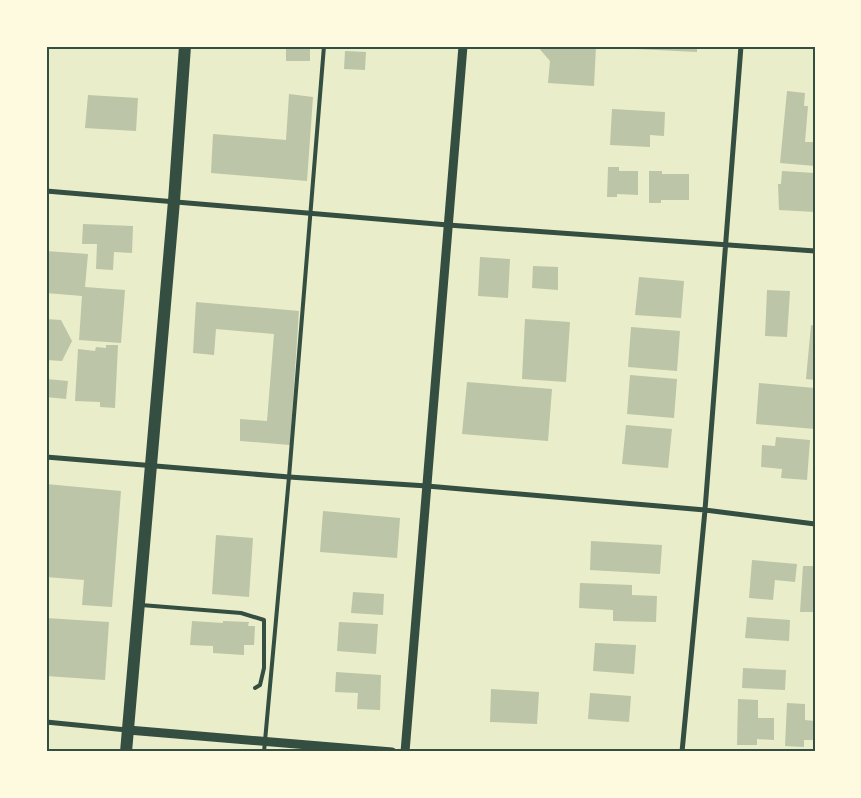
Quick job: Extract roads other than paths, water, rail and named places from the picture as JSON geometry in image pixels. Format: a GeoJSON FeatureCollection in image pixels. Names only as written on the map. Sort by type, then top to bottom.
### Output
{"type":"FeatureCollection","features":[{"type":"Feature","properties":{"kind":"main road"},"geometry":{"type":"LineString","coordinates":[[126,752],[174,201],[185,46]]}},
{"type":"Feature","properties":{"kind":"street"},"geometry":{"type":"LineString","coordinates":[[405,752],[463,46]]}},
{"type":"Feature","properties":{"kind":"street"},"geometry":{"type":"LineString","coordinates":[[682,752],[705,510],[741,46]]}},
{"type":"Feature","properties":{"kind":"street"},"geometry":{"type":"LineString","coordinates":[[46,191],[448,225],[815,252]]}},
{"type":"Feature","properties":{"kind":"street"},"geometry":{"type":"LineString","coordinates":[[46,457],[427,486],[705,510],[815,524]]}},
{"type":"Feature","properties":{"kind":"street"},"geometry":{"type":"LineString","coordinates":[[46,722],[392,752]]}},
{"type":"Feature","properties":{"kind":"lane"},"geometry":{"type":"LineString","coordinates":[[264,752],[289,477],[324,46]]}},
{"type":"Feature","properties":{"kind":"lane"},"geometry":{"type":"LineString","coordinates":[[138,605],[241,613],[264,620],[264,668],[260,685],[255,688]]}}]}
